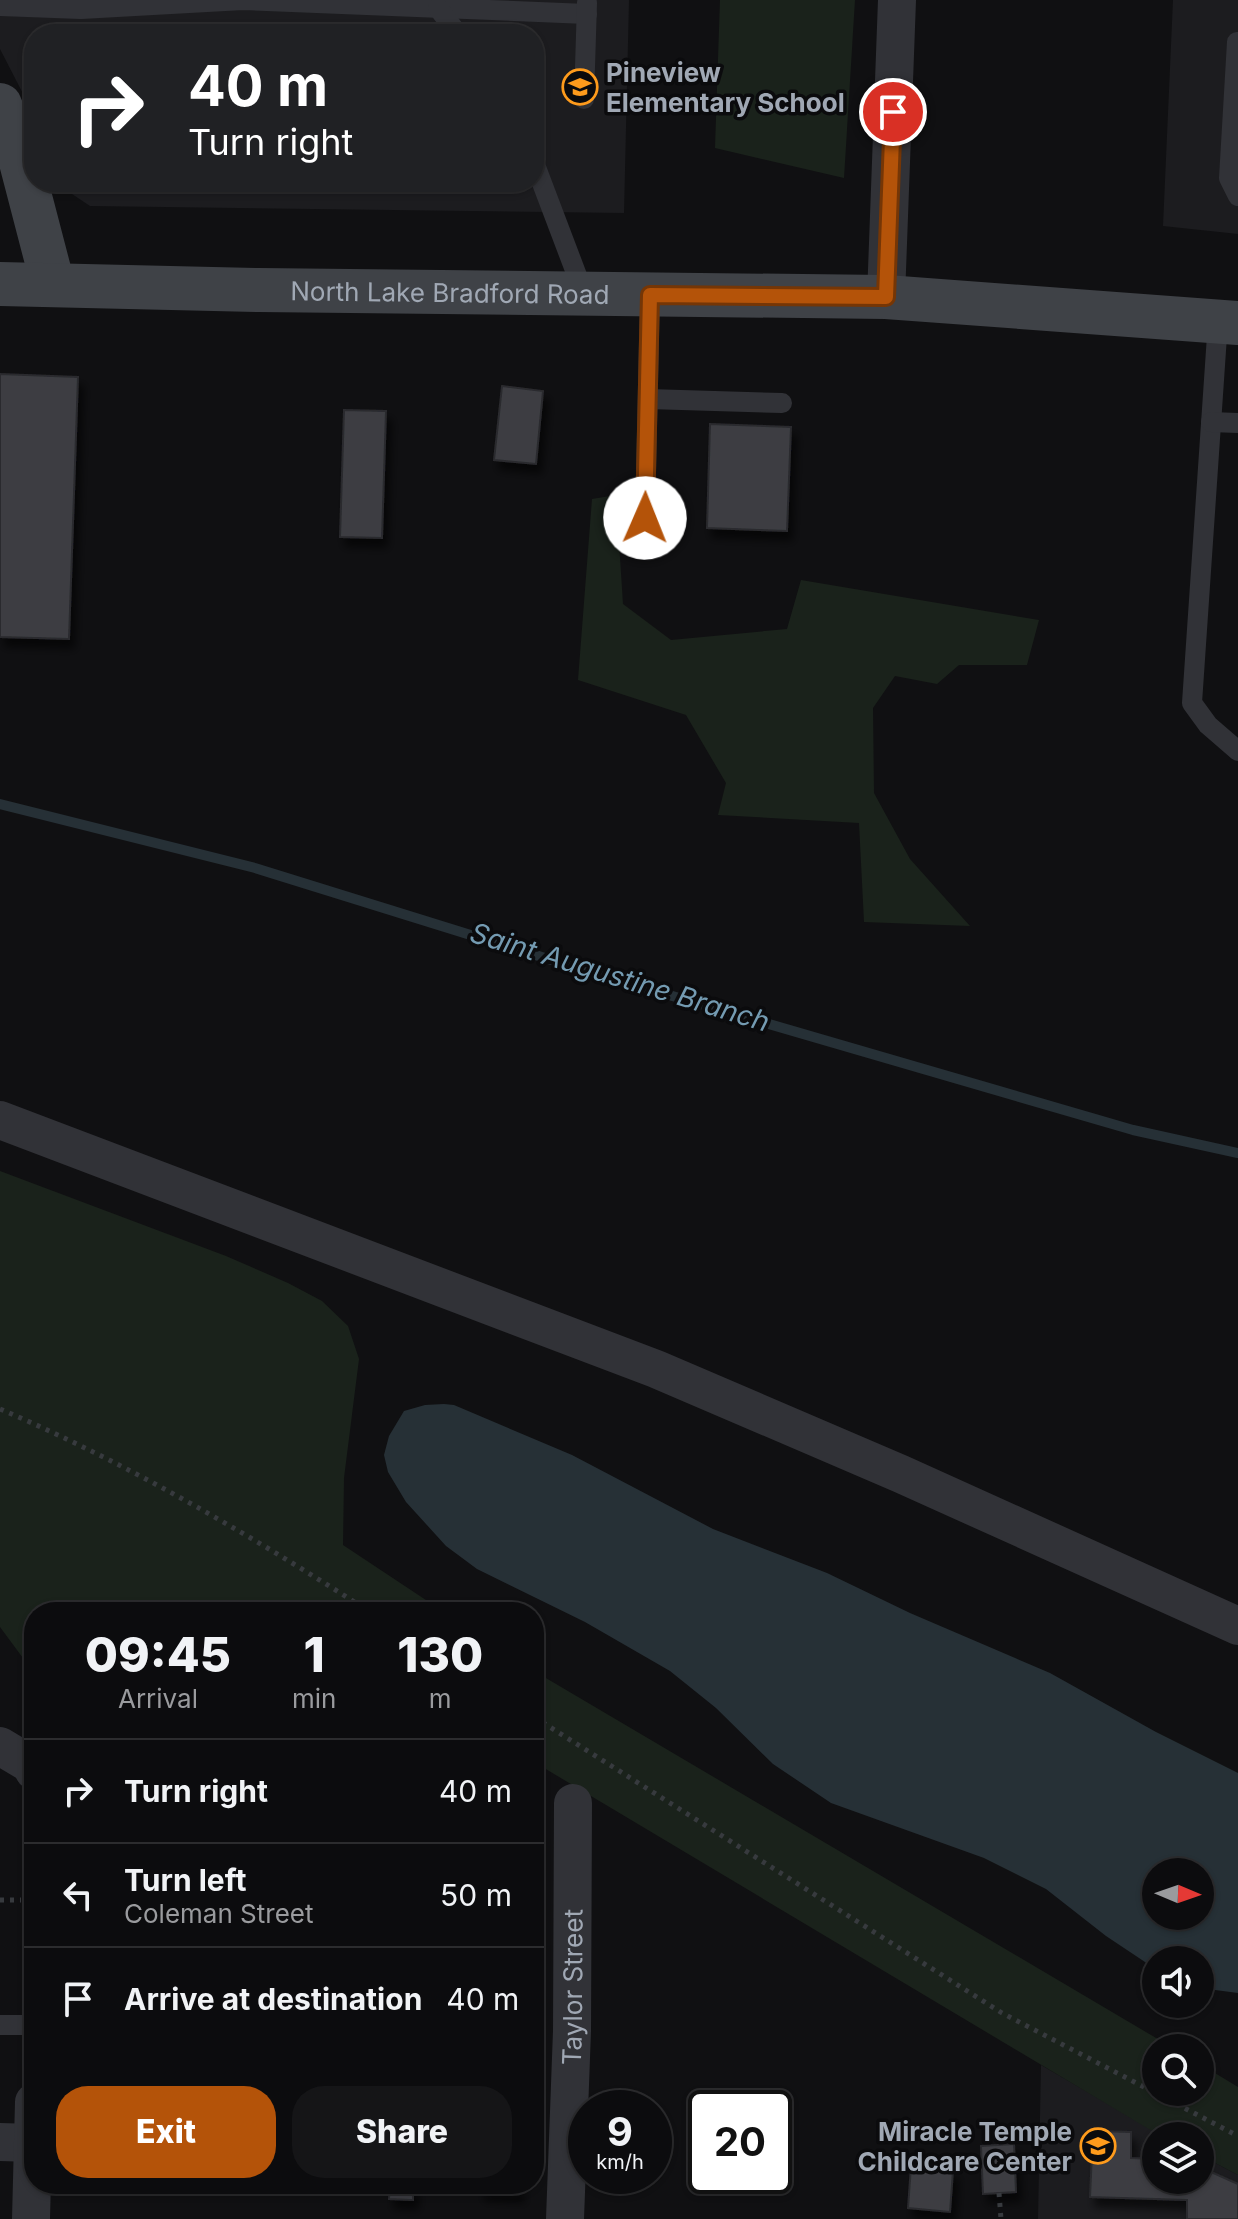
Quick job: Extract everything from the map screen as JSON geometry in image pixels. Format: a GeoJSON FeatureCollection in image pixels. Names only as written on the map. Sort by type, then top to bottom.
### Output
{"type":"FeatureCollection","features":[{"type":"Feature","properties":{"kind":"main road"},"geometry":{"type":"LineString","coordinates":[[0,105],[16,143],[24,174]]}},
{"type":"Feature","properties":{"kind":"main road"},"geometry":{"type":"LineString","coordinates":[[29,192],[53,285]]}},
{"type":"Feature","properties":{"kind":"main road","name":"North Lake Bradford Road"},"geometry":{"type":"LineString","coordinates":[[0,284],[886,297],[1228,322]]}},
{"type":"Feature","properties":{"kind":"street"},"geometry":{"type":"LineString","coordinates":[[886,297],[897,0]]}},
{"type":"Feature","properties":{"kind":"street"},"geometry":{"type":"LineString","coordinates":[[0,1120],[656,1369],[901,1474],[1238,1626]]}},
{"type":"Feature","properties":{"kind":"street","name":"Taylor Street"},"geometry":{"type":"LineString","coordinates":[[565,2219],[572,2031],[573,1803]]}},
{"type":"Feature","properties":{"kind":"street"},"geometry":{"type":"LineString","coordinates":[[16,2142],[24,2183]]}},
{"type":"Feature","properties":{"kind":"street"},"geometry":{"type":"LineString","coordinates":[[26,2194],[31,2219]]}},
{"type":"Feature","properties":{"kind":"lane"},"geometry":{"type":"LineString","coordinates":[[0,6],[243,0],[438,8],[497,5],[587,7],[584,99]]}},
{"type":"Feature","properties":{"kind":"lane"},"geometry":{"type":"LineString","coordinates":[[438,8],[450,24]]}},
{"type":"Feature","properties":{"kind":"lane"},"geometry":{"type":"LineString","coordinates":[[1237,42],[1229,178],[1238,196]]}},
{"type":"Feature","properties":{"kind":"lane"},"geometry":{"type":"LineString","coordinates":[[544,188],[584,294]]}},
{"type":"Feature","properties":{"kind":"lane"},"geometry":{"type":"LineString","coordinates":[[645,518],[650,295]]}},
{"type":"Feature","properties":{"kind":"lane"},"geometry":{"type":"LineString","coordinates":[[1228,322],[1211,422],[1192,703],[1208,725],[1238,751]]}},
{"type":"Feature","properties":{"kind":"lane"},"geometry":{"type":"LineString","coordinates":[[648,399],[782,403]]}},
{"type":"Feature","properties":{"kind":"lane"},"geometry":{"type":"LineString","coordinates":[[1211,422],[1238,423]]}},
{"type":"Feature","properties":{"kind":"lane"},"geometry":{"type":"LineString","coordinates":[[0,2025],[24,2025]]}},
{"type":"Feature","properties":{"kind":"path"},"geometry":{"type":"LineString","coordinates":[[0,1409],[77,1442],[285,1557],[355,1602]]}},
{"type":"Feature","properties":{"kind":"path"},"geometry":{"type":"LineString","coordinates":[[544,1723],[1002,2013],[1238,2136]]}},
{"type":"Feature","properties":{"kind":"path"},"geometry":{"type":"LineString","coordinates":[[0,1900],[21,1900]]}},
{"type":"Feature","properties":{"kind":"path"},"geometry":{"type":"LineString","coordinates":[[999,2193],[1001,2219]]}},
{"type":"Feature","properties":{"kind":"shaded area","name":"Pineview Elementary School"},"geometry":{"type":"Polygon","coordinates":[[[0,0],[629,0],[624,213],[90,206],[69,192],[544,192],[544,24],[24,24],[24,96],[0,49],[0,0]]]}},
{"type":"Feature","properties":{"kind":"shaded area"},"geometry":{"type":"Polygon","coordinates":[[[720,0],[855,0],[844,178],[715,148],[720,0]]]}},
{"type":"Feature","properties":{"kind":"shaded area"},"geometry":{"type":"Polygon","coordinates":[[[1173,0],[1238,0],[1238,234],[1163,226],[1173,0]]]}},
{"type":"Feature","properties":{"kind":"shaded area"},"geometry":{"type":"Polygon","coordinates":[[[616,495],[623,604],[671,640],[787,629],[801,580],[1039,620],[1027,665],[959,665],[937,684],[895,676],[873,708],[874,793],[910,859],[970,926],[864,922],[859,823],[718,815],[726,783],[686,715],[578,680],[592,499],[616,495]]]}},
{"type":"Feature","properties":{"kind":"shaded area"},"geometry":{"type":"Polygon","coordinates":[[[0,1171],[226,1256],[288,1283],[322,1301],[348,1326],[359,1359],[344,1478],[343,1545],[429,1602],[24,1602],[24,1659],[0,1627],[0,1171]]]}},
{"type":"Feature","properties":{"kind":"shaded area"},"geometry":{"type":"Polygon","coordinates":[[[425,1405],[454,1405],[572,1455],[713,1529],[827,1573],[910,1613],[1050,1673],[1238,1773],[1238,1993],[1214,1990],[1214,1946],[1142,1946],[1142,1960],[1046,1889],[984,1858],[831,1803],[773,1764],[716,1708],[670,1671],[585,1622],[477,1569],[446,1546],[406,1502],[388,1472],[384,1455],[389,1436],[404,1411],[425,1405]]]}},
{"type":"Feature","properties":{"kind":"shaded area"},"geometry":{"type":"Polygon","coordinates":[[[544,1677],[1149,2034],[1142,2034],[1142,2106],[1214,2106],[1214,2072],[1238,2087],[1238,2175],[1214,2162],[1214,2122],[1142,2122],[1142,2125],[544,1768],[544,1677]]]}},
{"type":"Feature","properties":{"kind":"shaded area","name":"Miracle Temple Childcare Center"},"geometry":{"type":"Polygon","coordinates":[[[1041,2065],[1142,2124],[1142,2194],[1214,2194],[1214,2162],[1238,2175],[1238,2219],[1038,2219],[1041,2065]]]}},
{"type":"Feature","properties":{"kind":"building"},"geometry":{"type":"Polygon","coordinates":[[[0,374],[78,377],[69,639],[0,637],[0,374]]]}},
{"type":"Feature","properties":{"kind":"building"},"geometry":{"type":"Polygon","coordinates":[[[502,386],[543,391],[536,464],[494,460],[502,386]]]}},
{"type":"Feature","properties":{"kind":"building"},"geometry":{"type":"Polygon","coordinates":[[[344,410],[386,411],[382,538],[340,537],[344,410]]]}},
{"type":"Feature","properties":{"kind":"building"},"geometry":{"type":"Polygon","coordinates":[[[710,424],[791,427],[787,531],[707,528],[710,424]]]}},
{"type":"Feature","properties":{"kind":"building"},"geometry":{"type":"Polygon","coordinates":[[[1093,2131],[1131,2132],[1131,2158],[1142,2158],[1142,2194],[1214,2194],[1214,2173],[1238,2184],[1238,2219],[1187,2219],[1187,2200],[1090,2197],[1093,2131]]]}},
{"type":"Feature","properties":{"kind":"building"},"geometry":{"type":"Polygon","coordinates":[[[1014,2144],[1016,2192],[983,2194],[981,2146],[1014,2144]]]}},
{"type":"Feature","properties":{"kind":"building"},"geometry":{"type":"Polygon","coordinates":[[[911,2166],[953,2170],[950,2212],[908,2208],[911,2166]]]}},
{"type":"Feature","properties":{"kind":"building"},"geometry":{"type":"Polygon","coordinates":[[[389,2194],[413,2194],[413,2200],[389,2199],[389,2194]]]}},
{"type":"Feature","properties":{"kind":"waterway","name":"Saint Augustine Branch"},"geometry":{"type":"LineString","coordinates":[[0,804],[255,868],[590,972],[1133,1130],[1238,1153]]}},
{"type":"Feature","properties":{"kind":"place","name":"Pineview Elementary School"},"geometry":{"type":"Point","coordinates":[580,87]}},
{"type":"Feature","properties":{"kind":"place","name":"Miracle Temple Childcare Center"},"geometry":{"type":"Point","coordinates":[1098,2146]}},
{"type":"Feature","properties":{"kind":"route"},"geometry":{"type":"LineString","coordinates":[[645,518],[650,295],[886,297],[893,112]]}}]}
